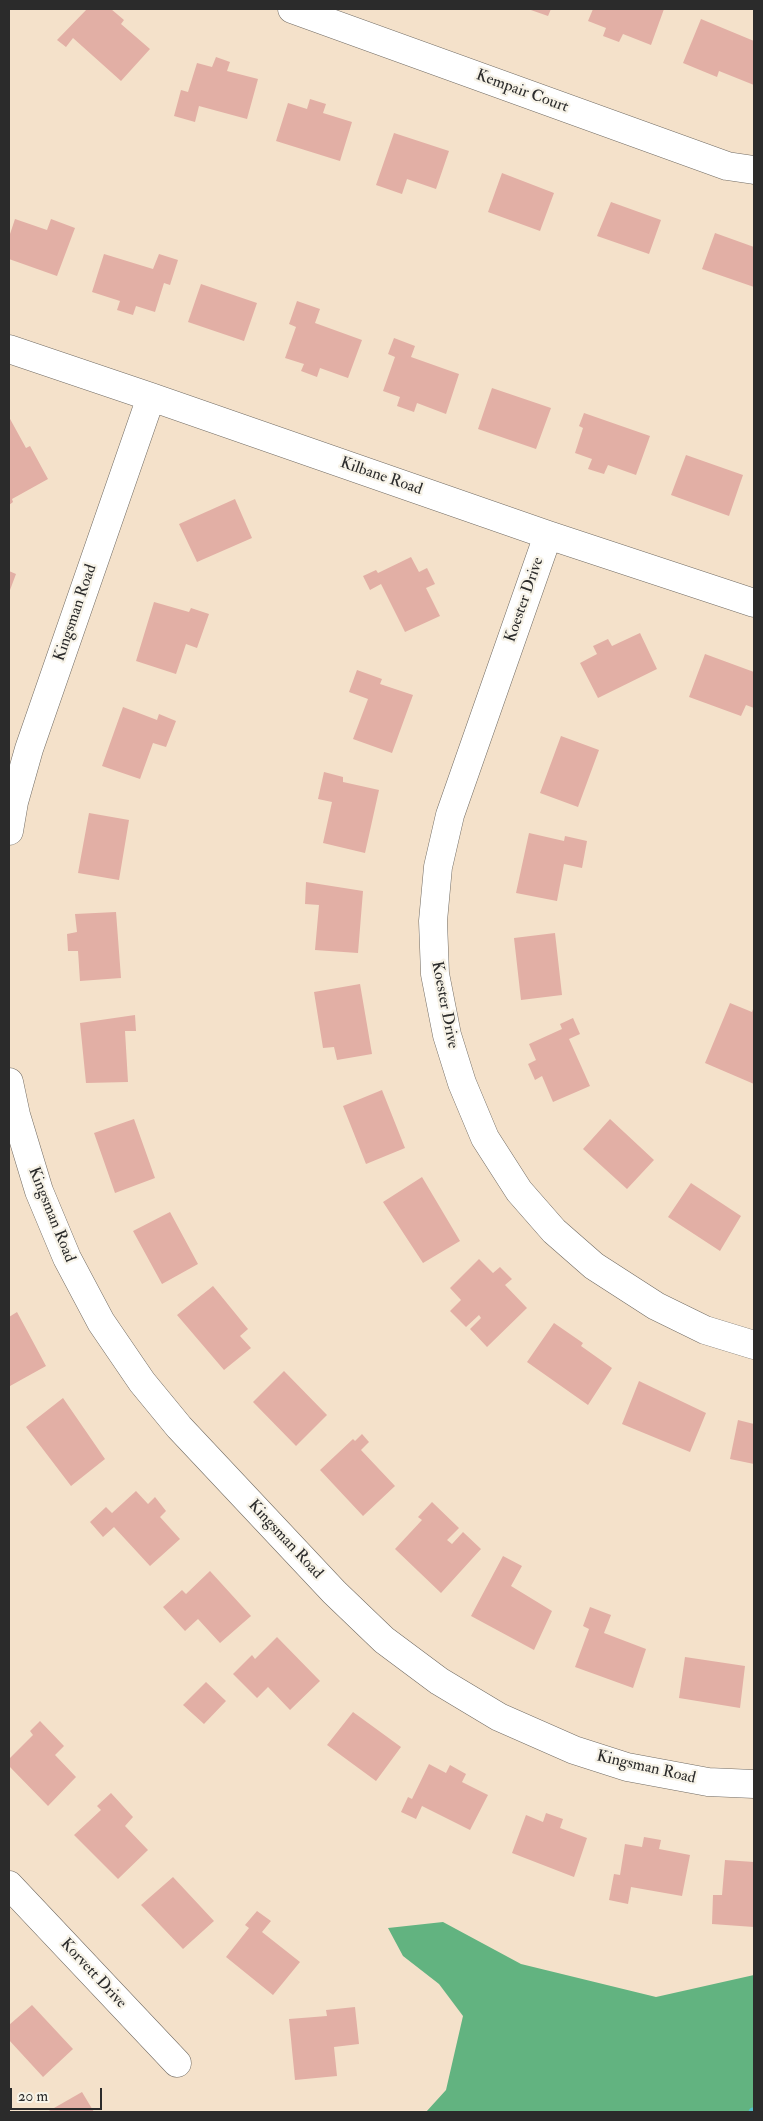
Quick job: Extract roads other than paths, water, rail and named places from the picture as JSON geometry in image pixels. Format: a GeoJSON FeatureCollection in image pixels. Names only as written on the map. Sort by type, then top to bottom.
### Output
{"type":"FeatureCollection","features":[{"type":"Feature","properties":{"kind":"street","name":"Kempair Court"},"geometry":{"type":"LineString","coordinates":[[292,9],[727,166],[754,170]]}},
{"type":"Feature","properties":{"kind":"street","name":"Kilbane Road"},"geometry":{"type":"LineString","coordinates":[[9,349],[152,396],[548,535],[754,603]]}},
{"type":"Feature","properties":{"kind":"street","name":"Kingsman Road"},"geometry":{"type":"LineString","coordinates":[[9,831],[14,802],[29,749],[152,396]]}},
{"type":"Feature","properties":{"kind":"street","name":"Koester Drive"},"geometry":{"type":"LineString","coordinates":[[548,535],[450,815],[438,867],[433,921],[435,974],[447,1035],[462,1083],[485,1138],[519,1192],[554,1231],[594,1266],[656,1306],[705,1330],[754,1346]]}},
{"type":"Feature","properties":{"kind":"street","name":"Kingsman Road"},"geometry":{"type":"LineString","coordinates":[[9,1082],[12,1117],[39,1191],[67,1258],[101,1322],[142,1382],[185,1434],[334,1592],[384,1640],[439,1681],[499,1716],[574,1750],[627,1767],[708,1782],[754,1784]]}},
{"type":"Feature","properties":{"kind":"street","name":"Korvett Drive"},"geometry":{"type":"LineString","coordinates":[[9,1884],[177,2063]]}}]}
